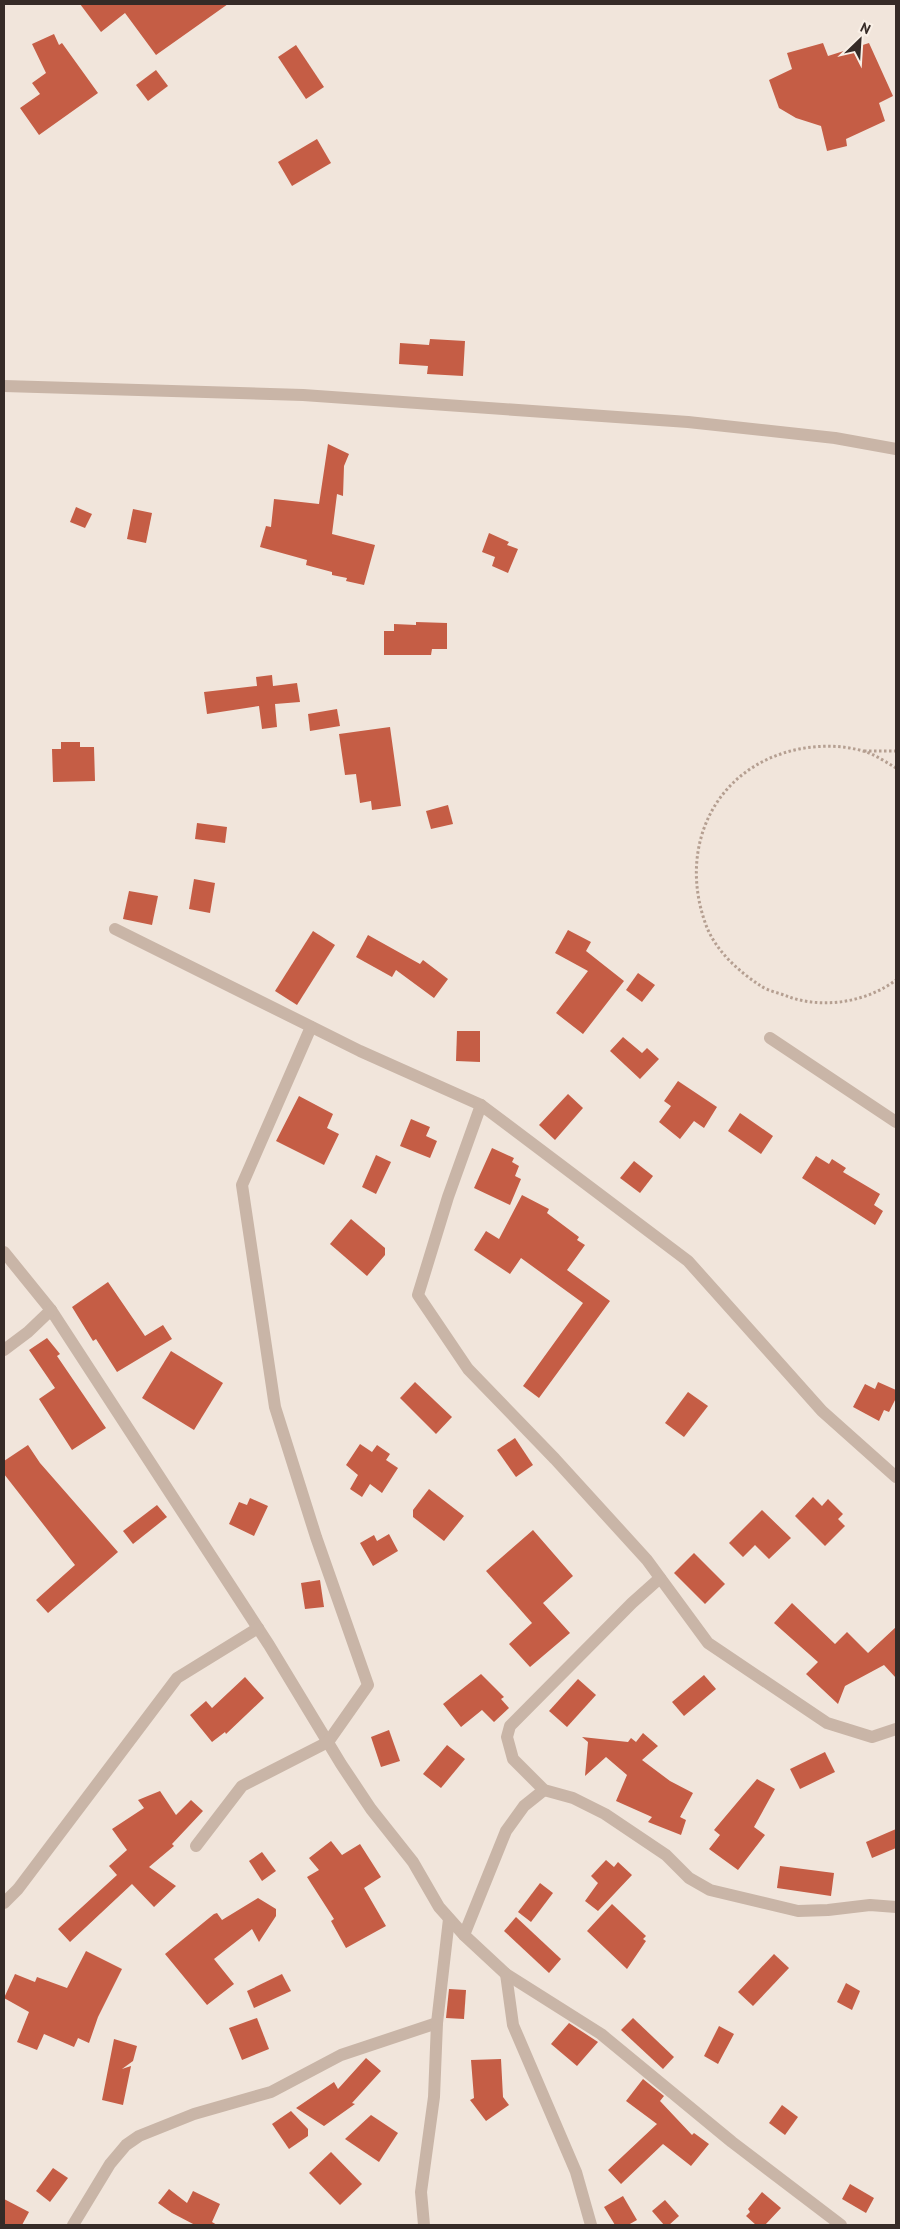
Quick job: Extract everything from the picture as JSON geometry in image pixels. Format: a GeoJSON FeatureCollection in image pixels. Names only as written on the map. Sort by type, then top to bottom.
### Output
{"type":"FeatureCollection","features":[{"type":"Feature","properties":{"kind":"street"},"geometry":{"type":"LineString","coordinates":[[4,386],[303,396],[688,422],[835,438],[896,449]]}},
{"type":"Feature","properties":{"kind":"street"},"geometry":{"type":"LineString","coordinates":[[115,930],[312,1027],[482,1105],[688,1261],[822,1411],[896,1478]]}},
{"type":"Feature","properties":{"kind":"street"},"geometry":{"type":"LineString","coordinates":[[196,1846],[242,1786],[328,1742],[368,1685],[316,1537],[275,1407],[242,1185],[312,1027]]}},
{"type":"Feature","properties":{"kind":"street"},"geometry":{"type":"LineString","coordinates":[[770,1038],[896,1122]]}},
{"type":"Feature","properties":{"kind":"street"},"geometry":{"type":"LineString","coordinates":[[482,1105],[448,1197],[418,1294],[468,1369],[647,1560],[708,1643],[827,1724],[872,1737],[896,1729]]}},
{"type":"Feature","properties":{"kind":"street"},"geometry":{"type":"LineString","coordinates":[[4,1252],[51,1310],[258,1628],[371,1809],[413,1862],[439,1907],[449,1919],[506,1974],[601,2034],[732,2142],[841,2225]]}},
{"type":"Feature","properties":{"kind":"street"},"geometry":{"type":"LineString","coordinates":[[4,1350],[28,1332],[51,1310]]}},
{"type":"Feature","properties":{"kind":"street"},"geometry":{"type":"LineString","coordinates":[[660,1578],[632,1603],[510,1726],[507,1737],[513,1759],[544,1790],[574,1798],[605,1814],[666,1855],[689,1878],[710,1890],[798,1911],[870,1905],[896,1907]]}},
{"type":"Feature","properties":{"kind":"street"},"geometry":{"type":"LineString","coordinates":[[4,1903],[18,1889],[177,1678],[258,1628]]}},
{"type":"Feature","properties":{"kind":"street"},"geometry":{"type":"LineString","coordinates":[[464,1935],[506,1831],[524,1806],[544,1790]]}},
{"type":"Feature","properties":{"kind":"street"},"geometry":{"type":"LineString","coordinates":[[424,2225],[421,2192],[434,2097],[437,2023],[449,1919]]}},
{"type":"Feature","properties":{"kind":"street"},"geometry":{"type":"LineString","coordinates":[[506,1974],[513,2025],[576,2172],[591,2225]]}},
{"type":"Feature","properties":{"kind":"street"},"geometry":{"type":"LineString","coordinates":[[73,2225],[110,2164],[126,2145],[140,2136],[194,2114],[271,2092],[341,2055],[437,2023]]}},
{"type":"Feature","properties":{"kind":"path"},"geometry":{"type":"LineString","coordinates":[[896,750],[863,751],[820,744],[777,753],[739,776],[713,807],[697,846],[695,887],[706,927],[729,962],[762,987],[802,1001],[843,1002],[883,990],[896,980]]}},
{"type":"Feature","properties":{"kind":"path"},"geometry":{"type":"LineString","coordinates":[[863,751],[896,768]]}},
{"type":"Feature","properties":{"kind":"building"},"geometry":{"type":"Polygon","coordinates":[[[80,4],[228,4],[156,55],[125,13],[101,32],[80,4]]]}},
{"type":"Feature","properties":{"kind":"building"},"geometry":{"type":"Polygon","coordinates":[[[54,34],[59,45],[62,43],[98,93],[39,135],[20,108],[40,94],[32,83],[46,73],[32,44],[54,34]]]}},
{"type":"Feature","properties":{"kind":"building"},"geometry":{"type":"Polygon","coordinates":[[[823,43],[828,56],[869,43],[893,96],[879,103],[885,121],[846,139],[847,146],[827,151],[821,126],[796,118],[779,108],[769,80],[792,69],[787,53],[823,43]]]}},
{"type":"Feature","properties":{"kind":"building"},"geometry":{"type":"Polygon","coordinates":[[[296,45],[324,87],[306,99],[278,57],[296,45]]]}},
{"type":"Feature","properties":{"kind":"building"},"geometry":{"type":"Polygon","coordinates":[[[156,70],[168,86],[148,101],[136,85],[156,70]]]}},
{"type":"Feature","properties":{"kind":"building"},"geometry":{"type":"Polygon","coordinates":[[[317,139],[331,163],[292,186],[278,162],[317,139]]]}},
{"type":"Feature","properties":{"kind":"building"},"geometry":{"type":"Polygon","coordinates":[[[430,339],[465,341],[463,376],[427,374],[428,366],[399,364],[400,343],[429,345],[430,339]]]}},
{"type":"Feature","properties":{"kind":"building"},"geometry":{"type":"Polygon","coordinates":[[[328,444],[349,454],[344,466],[343,496],[337,494],[332,534],[375,545],[364,585],[346,581],[347,578],[332,575],[332,572],[306,565],[307,560],[260,547],[266,526],[271,527],[274,499],[319,504],[328,444]]]}},
{"type":"Feature","properties":{"kind":"building"},"geometry":{"type":"Polygon","coordinates":[[[76,507],[92,514],[85,528],[70,522],[76,507]]]}},
{"type":"Feature","properties":{"kind":"building"},"geometry":{"type":"Polygon","coordinates":[[[133,509],[152,513],[146,543],[127,539],[133,509]]]}},
{"type":"Feature","properties":{"kind":"building"},"geometry":{"type":"Polygon","coordinates":[[[489,533],[509,542],[507,545],[518,549],[508,573],[492,566],[495,557],[482,552],[489,533]]]}},
{"type":"Feature","properties":{"kind":"building"},"geometry":{"type":"Polygon","coordinates":[[[416,622],[447,623],[447,649],[432,649],[431,655],[384,655],[384,631],[394,631],[394,624],[416,625],[416,622]]]}},
{"type":"Feature","properties":{"kind":"building"},"geometry":{"type":"Polygon","coordinates":[[[272,675],[273,686],[297,683],[300,702],[275,704],[277,727],[262,729],[259,706],[207,714],[204,692],[257,686],[256,677],[272,675]]]}},
{"type":"Feature","properties":{"kind":"building"},"geometry":{"type":"Polygon","coordinates":[[[337,709],[340,726],[310,731],[308,714],[337,709]]]}},
{"type":"Feature","properties":{"kind":"building"},"geometry":{"type":"Polygon","coordinates":[[[390,727],[401,806],[372,810],[371,801],[360,803],[356,774],[345,775],[339,734],[390,727]]]}},
{"type":"Feature","properties":{"kind":"building"},"geometry":{"type":"Polygon","coordinates":[[[61,742],[80,742],[80,747],[94,747],[95,781],[53,782],[52,749],[61,749],[61,742]]]}},
{"type":"Feature","properties":{"kind":"building"},"geometry":{"type":"Polygon","coordinates":[[[448,805],[453,824],[431,829],[426,811],[448,805]]]}},
{"type":"Feature","properties":{"kind":"building"},"geometry":{"type":"Polygon","coordinates":[[[197,823],[227,827],[225,843],[195,839],[197,823]]]}},
{"type":"Feature","properties":{"kind":"building"},"geometry":{"type":"Polygon","coordinates":[[[194,879],[215,883],[210,913],[189,909],[194,879]]]}},
{"type":"Feature","properties":{"kind":"building"},"geometry":{"type":"Polygon","coordinates":[[[129,891],[158,896],[152,925],[123,919],[129,891]]]}},
{"type":"Feature","properties":{"kind":"building"},"geometry":{"type":"Polygon","coordinates":[[[568,930],[591,942],[586,951],[624,981],[583,1034],[556,1013],[588,971],[555,953],[568,930]]]}},
{"type":"Feature","properties":{"kind":"building"},"geometry":{"type":"Polygon","coordinates":[[[313,931],[335,945],[297,1005],[275,991],[313,931]]]}},
{"type":"Feature","properties":{"kind":"building"},"geometry":{"type":"Polygon","coordinates":[[[368,935],[420,964],[423,960],[448,979],[434,998],[396,970],[392,977],[356,957],[368,935]]]}},
{"type":"Feature","properties":{"kind":"building"},"geometry":{"type":"Polygon","coordinates":[[[638,973],[655,985],[642,1002],[626,990],[638,973]]]}},
{"type":"Feature","properties":{"kind":"building"},"geometry":{"type":"Polygon","coordinates":[[[457,1031],[480,1031],[480,1062],[456,1061],[457,1031]]]}},
{"type":"Feature","properties":{"kind":"building"},"geometry":{"type":"Polygon","coordinates":[[[623,1037],[642,1053],[647,1048],[659,1059],[640,1079],[610,1051],[623,1037]]]}},
{"type":"Feature","properties":{"kind":"building"},"geometry":{"type":"Polygon","coordinates":[[[678,1081],[717,1107],[704,1128],[694,1121],[680,1139],[659,1122],[671,1106],[664,1101],[678,1081]]]}},
{"type":"Feature","properties":{"kind":"building"},"geometry":{"type":"Polygon","coordinates":[[[568,1094],[583,1108],[555,1140],[539,1125],[568,1094]]]}},
{"type":"Feature","properties":{"kind":"building"},"geometry":{"type":"Polygon","coordinates":[[[299,1096],[333,1114],[327,1128],[339,1134],[324,1165],[276,1141],[299,1096]]]}},
{"type":"Feature","properties":{"kind":"building"},"geometry":{"type":"Polygon","coordinates":[[[740,1113],[773,1136],[761,1154],[728,1131],[740,1113]]]}},
{"type":"Feature","properties":{"kind":"building"},"geometry":{"type":"Polygon","coordinates":[[[411,1119],[430,1127],[426,1136],[437,1141],[430,1158],[400,1146],[411,1119]]]}},
{"type":"Feature","properties":{"kind":"building"},"geometry":{"type":"Polygon","coordinates":[[[492,1148],[514,1158],[512,1162],[519,1166],[515,1176],[521,1179],[510,1205],[474,1188],[492,1148]]]}},
{"type":"Feature","properties":{"kind":"building"},"geometry":{"type":"Polygon","coordinates":[[[376,1155],[391,1162],[376,1194],[362,1187],[376,1155]]]}},
{"type":"Feature","properties":{"kind":"building"},"geometry":{"type":"Polygon","coordinates":[[[816,1156],[829,1164],[832,1159],[846,1168],[843,1172],[880,1194],[874,1205],[883,1211],[875,1225],[802,1178],[816,1156]]]}},
{"type":"Feature","properties":{"kind":"building"},"geometry":{"type":"Polygon","coordinates":[[[634,1161],[653,1176],[640,1193],[620,1178],[634,1161]]]}},
{"type":"Feature","properties":{"kind":"building"},"geometry":{"type":"Polygon","coordinates":[[[522,1195],[549,1209],[547,1213],[579,1237],[577,1240],[585,1245],[567,1270],[610,1301],[539,1398],[523,1386],[583,1303],[521,1258],[510,1274],[474,1250],[486,1231],[499,1239],[522,1195]]]}},
{"type":"Feature","properties":{"kind":"building"},"geometry":{"type":"Polygon","coordinates":[[[351,1219],[385,1248],[385,1255],[367,1276],[330,1244],[351,1219]]]}},
{"type":"Feature","properties":{"kind":"building"},"geometry":{"type":"Polygon","coordinates":[[[108,1282],[145,1336],[163,1325],[172,1339],[117,1372],[96,1339],[93,1341],[72,1307],[108,1282]]]}},
{"type":"Feature","properties":{"kind":"building"},"geometry":{"type":"Polygon","coordinates":[[[47,1338],[60,1354],[57,1356],[106,1428],[72,1450],[39,1399],[55,1388],[29,1350],[47,1338]]]}},
{"type":"Feature","properties":{"kind":"building"},"geometry":{"type":"Polygon","coordinates":[[[171,1351],[223,1383],[194,1430],[142,1398],[171,1351]]]}},
{"type":"Feature","properties":{"kind":"building"},"geometry":{"type":"Polygon","coordinates":[[[415,1382],[452,1417],[436,1434],[400,1398],[415,1382]]]}},
{"type":"Feature","properties":{"kind":"building"},"geometry":{"type":"Polygon","coordinates":[[[878,1382],[896,1390],[896,1398],[889,1412],[884,1410],[879,1421],[853,1407],[865,1384],[875,1389],[878,1382]]]}},
{"type":"Feature","properties":{"kind":"building"},"geometry":{"type":"Polygon","coordinates":[[[688,1392],[708,1406],[684,1437],[665,1423],[688,1392]]]}},
{"type":"Feature","properties":{"kind":"building"},"geometry":{"type":"Polygon","coordinates":[[[515,1438],[533,1465],[516,1477],[497,1450],[515,1438]]]}},
{"type":"Feature","properties":{"kind":"building"},"geometry":{"type":"Polygon","coordinates":[[[360,1444],[372,1452],[377,1445],[390,1454],[386,1460],[398,1468],[382,1493],[370,1484],[362,1497],[350,1489],[358,1475],[346,1465],[360,1444]]]}},
{"type":"Feature","properties":{"kind":"building"},"geometry":{"type":"Polygon","coordinates":[[[28,1445],[40,1463],[118,1552],[48,1613],[36,1600],[75,1565],[4,1474],[4,1461],[28,1445]]]}},
{"type":"Feature","properties":{"kind":"building"},"geometry":{"type":"Polygon","coordinates":[[[429,1489],[464,1516],[444,1541],[413,1517],[413,1510],[429,1489]]]}},
{"type":"Feature","properties":{"kind":"building"},"geometry":{"type":"Polygon","coordinates":[[[813,1497],[822,1506],[828,1499],[843,1514],[838,1519],[845,1526],[825,1546],[795,1516],[813,1497]]]}},
{"type":"Feature","properties":{"kind":"building"},"geometry":{"type":"Polygon","coordinates":[[[250,1498],[268,1506],[254,1536],[229,1524],[239,1502],[247,1505],[250,1498]]]}},
{"type":"Feature","properties":{"kind":"building"},"geometry":{"type":"Polygon","coordinates":[[[157,1505],[167,1517],[133,1544],[123,1531],[157,1505]]]}},
{"type":"Feature","properties":{"kind":"building"},"geometry":{"type":"Polygon","coordinates":[[[762,1510],[791,1538],[769,1559],[755,1545],[743,1557],[729,1543],[762,1510]]]}},
{"type":"Feature","properties":{"kind":"building"},"geometry":{"type":"Polygon","coordinates":[[[533,1530],[573,1576],[543,1603],[570,1633],[530,1667],[509,1644],[532,1623],[486,1571],[533,1530]]]}},
{"type":"Feature","properties":{"kind":"building"},"geometry":{"type":"Polygon","coordinates":[[[389,1534],[398,1551],[373,1566],[360,1543],[374,1535],[377,1541],[389,1534]]]}},
{"type":"Feature","properties":{"kind":"building"},"geometry":{"type":"Polygon","coordinates":[[[694,1553],[725,1584],[705,1604],[674,1573],[694,1553]]]}},
{"type":"Feature","properties":{"kind":"building"},"geometry":{"type":"Polygon","coordinates":[[[320,1580],[324,1607],[305,1609],[301,1583],[320,1580]]]}},
{"type":"Feature","properties":{"kind":"building"},"geometry":{"type":"Polygon","coordinates":[[[792,1603],[835,1644],[847,1632],[868,1653],[896,1627],[896,1678],[884,1665],[845,1686],[838,1704],[806,1674],[818,1662],[774,1623],[792,1603]]]}},
{"type":"Feature","properties":{"kind":"building"},"geometry":{"type":"Polygon","coordinates":[[[481,1674],[504,1697],[501,1699],[509,1708],[494,1722],[482,1710],[461,1727],[443,1704],[481,1674]]]}},
{"type":"Feature","properties":{"kind":"building"},"geometry":{"type":"Polygon","coordinates":[[[704,1675],[716,1689],[684,1716],[672,1702],[704,1675]]]}},
{"type":"Feature","properties":{"kind":"building"},"geometry":{"type":"Polygon","coordinates":[[[245,1677],[264,1698],[226,1734],[225,1732],[212,1742],[190,1715],[206,1701],[212,1708],[245,1677]]]}},
{"type":"Feature","properties":{"kind":"building"},"geometry":{"type":"Polygon","coordinates":[[[578,1679],[596,1695],[567,1727],[549,1711],[578,1679]]]}},
{"type":"Feature","properties":{"kind":"building"},"geometry":{"type":"Polygon","coordinates":[[[389,1730],[400,1761],[381,1767],[371,1737],[389,1730]]]}},
{"type":"Feature","properties":{"kind":"building"},"geometry":{"type":"Polygon","coordinates":[[[643,1733],[658,1746],[642,1760],[670,1781],[693,1793],[680,1817],[686,1820],[681,1835],[648,1822],[652,1817],[616,1801],[627,1775],[606,1757],[585,1776],[588,1742],[582,1737],[628,1742],[631,1738],[636,1742],[643,1733]]]}},
{"type":"Feature","properties":{"kind":"building"},"geometry":{"type":"Polygon","coordinates":[[[447,1745],[465,1759],[441,1788],[423,1774],[447,1745]]]}},
{"type":"Feature","properties":{"kind":"building"},"geometry":{"type":"Polygon","coordinates":[[[825,1752],[835,1772],[800,1789],[790,1769],[825,1752]]]}},
{"type":"Feature","properties":{"kind":"building"},"geometry":{"type":"Polygon","coordinates":[[[757,1779],[775,1789],[754,1827],[765,1835],[738,1870],[709,1849],[720,1835],[714,1830],[757,1779]]]}},
{"type":"Feature","properties":{"kind":"building"},"geometry":{"type":"Polygon","coordinates":[[[160,1791],[176,1815],[191,1800],[203,1811],[172,1844],[174,1846],[149,1867],[176,1886],[154,1907],[132,1884],[70,1942],[58,1929],[117,1875],[109,1866],[127,1850],[112,1829],[144,1808],[138,1800],[160,1791]]]}},
{"type":"Feature","properties":{"kind":"building"},"geometry":{"type":"Polygon","coordinates":[[[896,1829],[896,1848],[872,1858],[866,1842],[896,1829]]]}},
{"type":"Feature","properties":{"kind":"building"},"geometry":{"type":"Polygon","coordinates":[[[331,1841],[342,1855],[360,1844],[381,1877],[364,1888],[386,1926],[346,1948],[331,1921],[334,1919],[307,1877],[319,1870],[309,1858],[331,1841]]]}},
{"type":"Feature","properties":{"kind":"building"},"geometry":{"type":"Polygon","coordinates":[[[262,1852],[276,1871],[262,1881],[249,1861],[262,1852]]]}},
{"type":"Feature","properties":{"kind":"building"},"geometry":{"type":"Polygon","coordinates":[[[606,1860],[614,1867],[618,1862],[632,1875],[598,1911],[585,1901],[598,1883],[591,1876],[606,1860]]]}},
{"type":"Feature","properties":{"kind":"building"},"geometry":{"type":"Polygon","coordinates":[[[780,1866],[834,1873],[831,1896],[777,1888],[780,1866]]]}},
{"type":"Feature","properties":{"kind":"building"},"geometry":{"type":"Polygon","coordinates":[[[540,1883],[553,1893],[531,1922],[518,1912],[540,1883]]]}},
{"type":"Feature","properties":{"kind":"building"},"geometry":{"type":"Polygon","coordinates":[[[258,1898],[276,1909],[276,1916],[259,1942],[252,1929],[214,1959],[234,1984],[207,2005],[165,1954],[214,1914],[217,1913],[222,1920],[258,1898]]]}},
{"type":"Feature","properties":{"kind":"building"},"geometry":{"type":"Polygon","coordinates":[[[612,1904],[646,1936],[643,1939],[646,1941],[627,1969],[587,1931],[612,1904]]]}},
{"type":"Feature","properties":{"kind":"building"},"geometry":{"type":"Polygon","coordinates":[[[516,1917],[561,1959],[549,1973],[504,1931],[516,1917]]]}},
{"type":"Feature","properties":{"kind":"building"},"geometry":{"type":"Polygon","coordinates":[[[86,1951],[122,1969],[98,2017],[89,2043],[78,2038],[74,2047],[44,2034],[37,2050],[17,2042],[29,2012],[4,1998],[15,1974],[35,1982],[37,1977],[67,1988],[86,1951]]]}},
{"type":"Feature","properties":{"kind":"building"},"geometry":{"type":"Polygon","coordinates":[[[774,1954],[789,1968],[753,2006],[738,1992],[774,1954]]]}},
{"type":"Feature","properties":{"kind":"building"},"geometry":{"type":"Polygon","coordinates":[[[282,1974],[291,1991],[254,2008],[247,1991],[282,1974]]]}},
{"type":"Feature","properties":{"kind":"building"},"geometry":{"type":"Polygon","coordinates":[[[846,1983],[860,1991],[852,2010],[837,2002],[846,1983]]]}},
{"type":"Feature","properties":{"kind":"building"},"geometry":{"type":"Polygon","coordinates":[[[449,1989],[466,1990],[464,2019],[446,2018],[449,1989]]]}},
{"type":"Feature","properties":{"kind":"building"},"geometry":{"type":"Polygon","coordinates":[[[257,2018],[269,2049],[242,2060],[229,2028],[257,2018]]]}},
{"type":"Feature","properties":{"kind":"building"},"geometry":{"type":"Polygon","coordinates":[[[633,2018],[674,2057],[663,2069],[621,2030],[633,2018]]]}},
{"type":"Feature","properties":{"kind":"building"},"geometry":{"type":"Polygon","coordinates":[[[569,2023],[598,2042],[577,2066],[551,2044],[569,2023]]]}},
{"type":"Feature","properties":{"kind":"building"},"geometry":{"type":"Polygon","coordinates":[[[719,2026],[734,2034],[718,2064],[704,2056],[719,2026]]]}},
{"type":"Feature","properties":{"kind":"building"},"geometry":{"type":"Polygon","coordinates":[[[114,2039],[137,2046],[133,2061],[122,2069],[131,2066],[123,2105],[102,2100],[114,2039]]]}},
{"type":"Feature","properties":{"kind":"building"},"geometry":{"type":"Polygon","coordinates":[[[366,2058],[381,2071],[352,2103],[355,2104],[324,2126],[296,2108],[334,2082],[338,2089],[366,2058]]]}},
{"type":"Feature","properties":{"kind":"building"},"geometry":{"type":"Polygon","coordinates":[[[501,2059],[503,2097],[509,2105],[486,2121],[470,2100],[474,2098],[471,2060],[501,2059]]]}},
{"type":"Feature","properties":{"kind":"building"},"geometry":{"type":"Polygon","coordinates":[[[643,2079],[664,2096],[660,2101],[692,2135],[694,2133],[709,2144],[691,2166],[663,2144],[621,2184],[608,2170],[657,2124],[626,2101],[643,2079]]]}},
{"type":"Feature","properties":{"kind":"building"},"geometry":{"type":"Polygon","coordinates":[[[782,2105],[798,2117],[785,2135],[769,2123],[782,2105]]]}},
{"type":"Feature","properties":{"kind":"building"},"geometry":{"type":"Polygon","coordinates":[[[291,2111],[308,2129],[308,2136],[289,2149],[272,2124],[291,2111]]]}},
{"type":"Feature","properties":{"kind":"building"},"geometry":{"type":"Polygon","coordinates":[[[371,2115],[398,2133],[379,2162],[345,2139],[371,2115]]]}},
{"type":"Feature","properties":{"kind":"building"},"geometry":{"type":"Polygon","coordinates":[[[331,2152],[362,2184],[340,2205],[309,2173],[331,2152]]]}},
{"type":"Feature","properties":{"kind":"building"},"geometry":{"type":"Polygon","coordinates":[[[53,2168],[68,2178],[50,2202],[36,2191],[53,2168]]]}},
{"type":"Feature","properties":{"kind":"building"},"geometry":{"type":"Polygon","coordinates":[[[850,2184],[874,2198],[866,2213],[842,2199],[850,2184]]]}},
{"type":"Feature","properties":{"kind":"building"},"geometry":{"type":"Polygon","coordinates":[[[169,2189],[187,2203],[193,2191],[220,2204],[212,2222],[217,2225],[195,2225],[158,2203],[169,2189]]]}},
{"type":"Feature","properties":{"kind":"building"},"geometry":{"type":"Polygon","coordinates":[[[762,2192],[781,2208],[765,2225],[756,2225],[746,2216],[750,2212],[748,2209],[762,2192]]]}},
{"type":"Feature","properties":{"kind":"building"},"geometry":{"type":"Polygon","coordinates":[[[623,2196],[637,2220],[628,2225],[615,2225],[604,2207],[623,2196]]]}},
{"type":"Feature","properties":{"kind":"building"},"geometry":{"type":"Polygon","coordinates":[[[4,2199],[29,2212],[22,2225],[4,2225],[4,2199]]]}},
{"type":"Feature","properties":{"kind":"building"},"geometry":{"type":"Polygon","coordinates":[[[665,2200],[679,2216],[669,2225],[664,2225],[652,2211],[665,2200]]]}}]}
